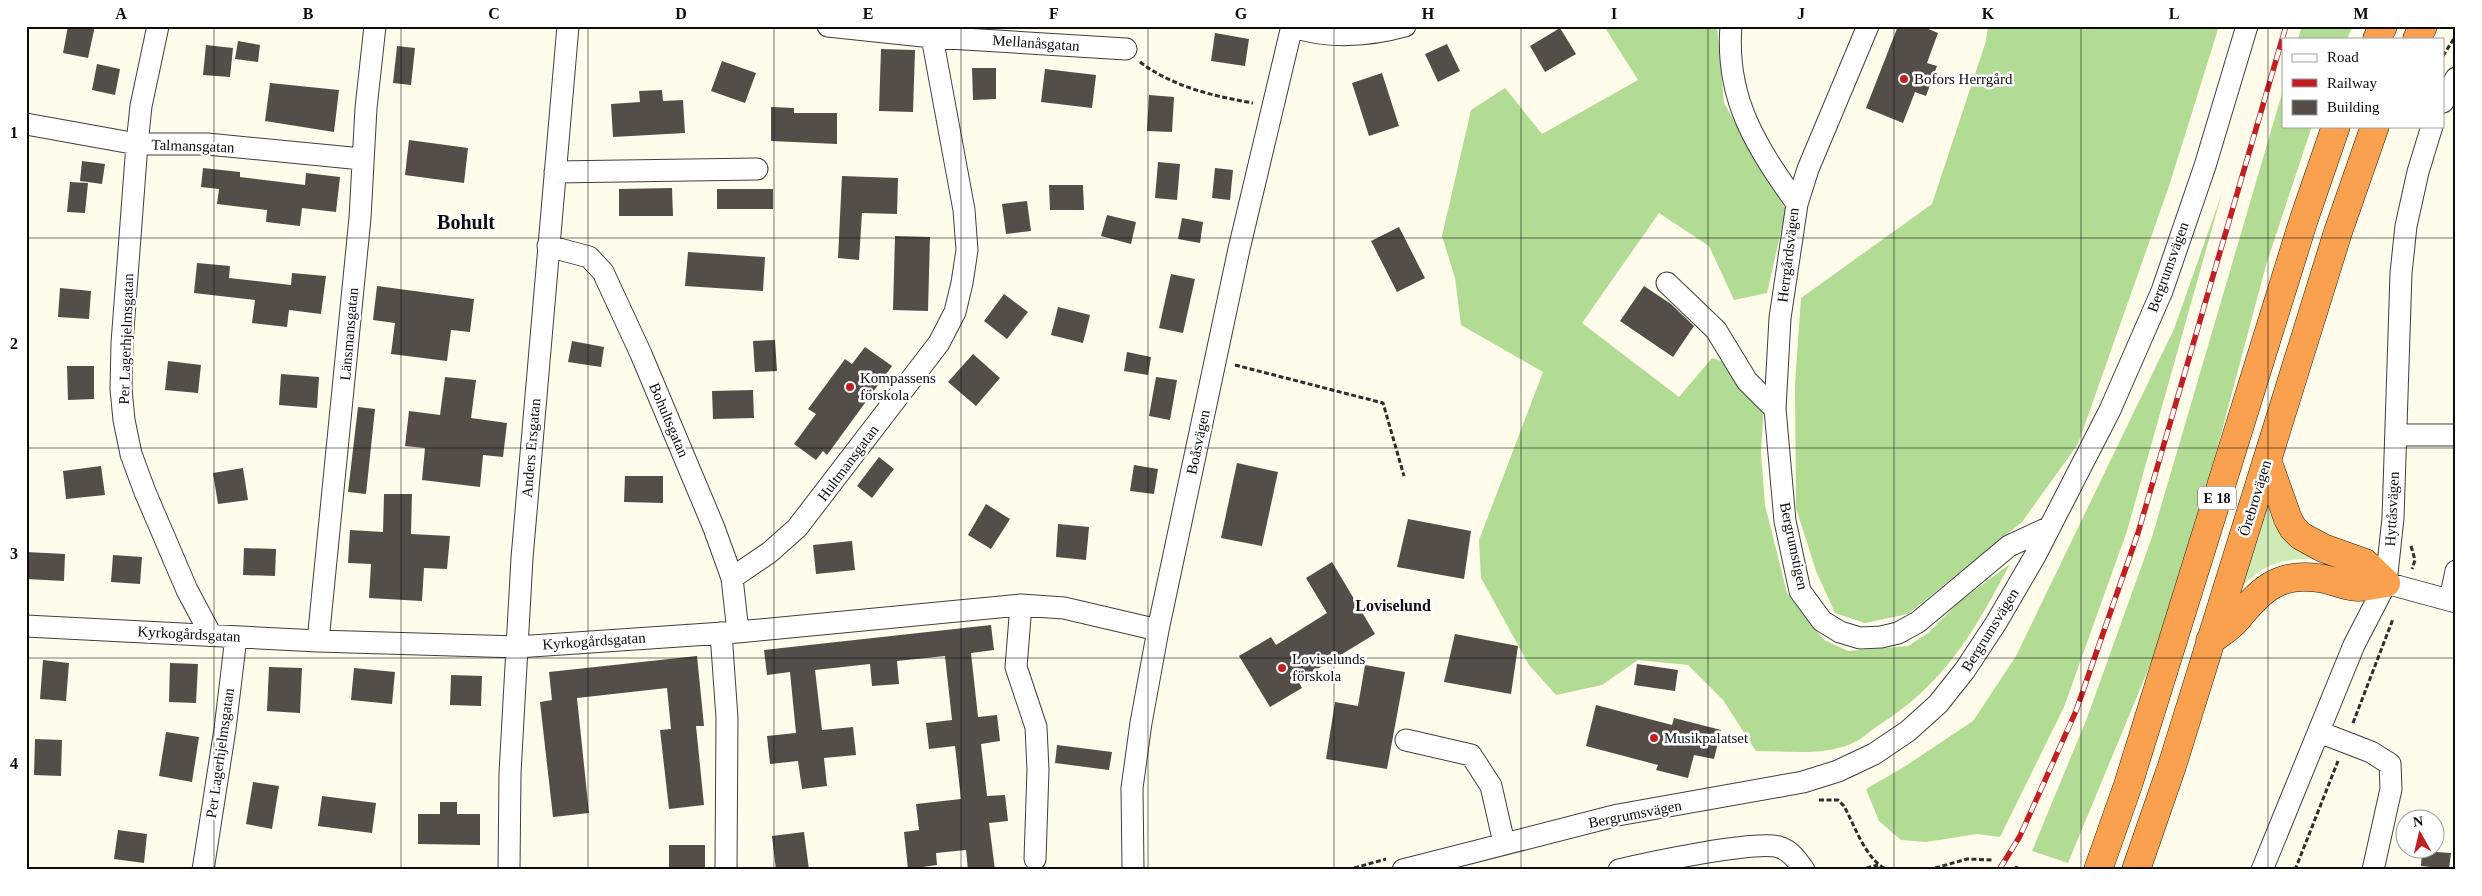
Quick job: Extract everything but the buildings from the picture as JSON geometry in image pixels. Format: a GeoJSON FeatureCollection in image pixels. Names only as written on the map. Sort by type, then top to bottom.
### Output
{"type":"FeatureCollection","features":[{"type":"Feature","properties":{"kind":"highway"},"geometry":{"type":"LineString","coordinates":[[2377,38],[2383,26]]}},
{"type":"Feature","properties":{"kind":"highway"},"geometry":{"type":"LineString","coordinates":[[2417,38],[2423,26]]}},
{"type":"Feature","properties":{"kind":"highway","name":"E 18"},"geometry":{"type":"LineString","coordinates":[[2098,870],[2139,749],[2301,228],[2335,128]]}},
{"type":"Feature","properties":{"kind":"highway","name":"Örebrovägen"},"geometry":{"type":"LineString","coordinates":[[2136,870],[2338,232],[2374,128]]}},
{"type":"Feature","properties":{"kind":"highway"},"geometry":{"type":"LineString","coordinates":[[2267,460],[2288,519],[2301,536],[2323,548],[2365,563],[2395,586]]}},
{"type":"Feature","properties":{"kind":"highway"},"geometry":{"type":"LineString","coordinates":[[2210,641],[2237,620],[2244,608],[2260,592],[2281,580],[2318,578],[2358,587],[2395,586]]}},
{"type":"Feature","properties":{"kind":"street","name":"Per Lagerhjelmsgatan"},"geometry":{"type":"LineString","coordinates":[[158,26],[141,106],[137,144],[122,343],[121,389],[130,454],[187,590],[211,635]]}},
{"type":"Feature","properties":{"kind":"street","name":"Länsmansgatan"},"geometry":{"type":"LineString","coordinates":[[318,641],[360,218],[362,159],[374,26]]}},
{"type":"Feature","properties":{"kind":"street","name":"Anders Ersgatan"},"geometry":{"type":"LineString","coordinates":[[509,870],[510,773],[517,647],[548,246],[568,26]]}},
{"type":"Feature","properties":{"kind":"street","name":"Mellanåsgatan"},"geometry":{"type":"LineString","coordinates":[[828,26],[932,37],[1126,49]]}},
{"type":"Feature","properties":{"kind":"street"},"geometry":{"type":"LineString","coordinates":[[1292,26],[1326,33],[1360,35],[1405,26]]}},
{"type":"Feature","properties":{"kind":"street","name":"Boåsvägen"},"geometry":{"type":"LineString","coordinates":[[1135,867],[1132,788],[1140,723],[1239,249],[1292,26]]}},
{"type":"Feature","properties":{"kind":"street","name":"Herrgårdsvägen"},"geometry":{"type":"LineString","coordinates":[[1731,26],[1729,51],[1733,82],[1739,105],[1752,136],[1797,204],[1780,318],[1775,409]]}},
{"type":"Feature","properties":{"kind":"street"},"geometry":{"type":"LineString","coordinates":[[1797,204],[1808,169],[1868,26]]}},
{"type":"Feature","properties":{"kind":"street","name":"Bergrumsvägen"},"geometry":{"type":"LineString","coordinates":[[1403,870],[1447,864],[1504,843],[1618,814],[1802,782],[1838,771],[1874,754],[1908,731],[1938,704],[1960,677],[1996,623],[2050,527],[2110,410],[2162,291],[2205,166],[2247,26]]}},
{"type":"Feature","properties":{"kind":"street","name":"Hultmansgatan"},"geometry":{"type":"LineString","coordinates":[[732,578],[770,552],[797,528],[939,343],[955,312],[962,284],[967,250],[964,210],[932,37]]}},
{"type":"Feature","properties":{"kind":"street"},"geometry":{"type":"LineString","coordinates":[[2444,100],[2456,78]]}},
{"type":"Feature","properties":{"kind":"street","name":"Talmansgatan"},"geometry":{"type":"LineString","coordinates":[[26,124],[137,144],[207,144],[362,159]]}},
{"type":"Feature","properties":{"kind":"street","name":"Hyttåsvägen"},"geometry":{"type":"LineString","coordinates":[[2262,870],[2354,645],[2395,586],[2393,518],[2401,274],[2405,236],[2418,172],[2431,128]]}},
{"type":"Feature","properties":{"kind":"street"},"geometry":{"type":"LineString","coordinates":[[555,172],[757,169]]}},
{"type":"Feature","properties":{"kind":"street","name":"Bohultsgatan"},"geometry":{"type":"LineString","coordinates":[[548,246],[589,257],[603,272],[684,455],[732,578],[727,718],[726,870]]}},
{"type":"Feature","properties":{"kind":"street"},"geometry":{"type":"LineString","coordinates":[[1667,283],[1716,330],[1747,381],[1775,409]]}},
{"type":"Feature","properties":{"kind":"street","name":"Bergrumstigen"},"geometry":{"type":"LineString","coordinates":[[1775,409],[1785,521],[1800,591],[1822,621],[1840,632],[1860,638],[1881,637],[1898,633],[1918,622],[2010,546],[2050,527]]}},
{"type":"Feature","properties":{"kind":"street"},"geometry":{"type":"LineString","coordinates":[[2396,435],[2456,435]]}},
{"type":"Feature","properties":{"kind":"street"},"geometry":{"type":"LineString","coordinates":[[2395,586],[2453,601],[2456,571]]}},
{"type":"Feature","properties":{"kind":"street"},"geometry":{"type":"LineString","coordinates":[[1021,605],[1016,667],[1036,727],[1038,770],[1035,859]]}},
{"type":"Feature","properties":{"kind":"street","name":"Kyrkogårdsgatan"},"geometry":{"type":"LineString","coordinates":[[26,626],[318,641],[517,647],[729,632],[1021,605],[1064,608],[1158,630]]}},
{"type":"Feature","properties":{"kind":"street","name":"Per Lagerhjelmsgatan"},"geometry":{"type":"LineString","coordinates":[[202,870],[225,729],[236,637]]}},
{"type":"Feature","properties":{"kind":"street"},"geometry":{"type":"LineString","coordinates":[[2319,732],[2371,752],[2390,764],[2391,789],[2373,870]]}},
{"type":"Feature","properties":{"kind":"street"},"geometry":{"type":"LineString","coordinates":[[1406,740],[1471,755],[1491,786],[1504,843]]}},
{"type":"Feature","properties":{"kind":"street"},"geometry":{"type":"LineString","coordinates":[[1619,870],[1754,846],[1778,847],[1794,855],[1804,870]]}},
{"type":"Feature","properties":{"kind":"path"},"geometry":{"type":"LineString","coordinates":[[2444,54],[2456,35]]}},
{"type":"Feature","properties":{"kind":"path"},"geometry":{"type":"LineString","coordinates":[[1126,49],[1146,67],[1197,91],[1273,107]]}},
{"type":"Feature","properties":{"kind":"path"},"geometry":{"type":"LineString","coordinates":[[1233,365],[1383,403],[1404,476]]}},
{"type":"Feature","properties":{"kind":"path"},"geometry":{"type":"LineString","coordinates":[[2295,870],[2346,741],[2395,586],[2414,560],[2414,551],[2410,543]]}},
{"type":"Feature","properties":{"kind":"path"},"geometry":{"type":"LineString","coordinates":[[1838,800],[1844,806],[1878,865],[1888,870]]}},
{"type":"Feature","properties":{"kind":"path"},"geometry":{"type":"LineString","coordinates":[[1928,870],[1967,859],[1994,860]]}},
{"type":"Feature","properties":{"kind":"path"},"geometry":{"type":"LineString","coordinates":[[1859,870],[1878,865]]}},
{"type":"Feature","properties":{"kind":"path"},"geometry":{"type":"LineString","coordinates":[[2016,867],[2022,870]]}},
{"type":"Feature","properties":{"kind":"green space"},"geometry":{"type":"Polygon","coordinates":[[[1604,26],[1717,26],[1724,103],[1786,210],[1767,293],[1734,300],[1709,246],[1659,213],[1582,323],[1679,397],[1712,358],[1753,371],[1764,402],[1761,452],[1765,505],[1787,593],[1824,640],[1848,651],[1908,646],[1928,633],[1960,601],[2010,564],[1970,634],[1939,675],[1900,711],[1861,738],[1840,748],[1792,752],[1756,751],[1723,700],[1688,665],[1638,660],[1602,685],[1556,695],[1529,665],[1481,578],[1479,540],[1543,372],[1461,325],[1455,278],[1442,236],[1471,110],[1505,88],[1542,134],[1638,80],[1604,26]]]}},
{"type":"Feature","properties":{"kind":"green space"},"geometry":{"type":"Polygon","coordinates":[[[1988,26],[2219,26],[2169,186],[2078,444],[2022,522],[1908,614],[1865,623],[1835,613],[1816,571],[1796,508],[1795,384],[1801,298],[1932,204],[1986,41],[1988,26]]]}},
{"type":"Feature","properties":{"kind":"green space"},"geometry":{"type":"Polygon","coordinates":[[[2302,26],[2353,26],[2347,38],[2298,38],[2302,26]]]}},
{"type":"Feature","properties":{"kind":"green space"},"geometry":{"type":"Polygon","coordinates":[[[2282,93],[2282,128],[2311,128],[2266,265],[2217,449],[2155,653],[2068,863],[2032,851],[2087,718],[2152,537],[2282,93]]]}},
{"type":"Feature","properties":{"kind":"green space"},"geometry":{"type":"Polygon","coordinates":[[[2222,193],[2127,531],[2064,707],[2000,837],[1977,834],[1926,842],[1901,840],[1879,821],[1866,789],[1904,767],[1973,721],[2016,656],[2174,329],[2222,193]]]}},
{"type":"Feature","properties":{"kind":"green space"},"geometry":{"type":"Polygon","coordinates":[[[2268,490],[2314,559],[2283,561],[2274,564],[2257,573],[2242,587],[2268,490]]]}},
{"type":"Feature","properties":{"kind":"railway"},"geometry":{"type":"LineString","coordinates":[[2282,38],[2286,26]]}},
{"type":"Feature","properties":{"kind":"railway"},"geometry":{"type":"LineString","coordinates":[[1999,870],[2020,836],[2076,711],[2138,533],[2282,40]]}},
{"type":"Feature","properties":{"kind":"place","name":"Bofors Herrgård"},"geometry":{"type":"Point","coordinates":[1904,79]}},
{"type":"Feature","properties":{"kind":"place","name":"Kompassens förskola"},"geometry":{"type":"Point","coordinates":[850,387]}},
{"type":"Feature","properties":{"kind":"place","name":"Loviselunds förskola"},"geometry":{"type":"Point","coordinates":[1282,668]}},
{"type":"Feature","properties":{"kind":"place","name":"Musikpalatset"},"geometry":{"type":"Point","coordinates":[1654,738]}},
{"type":"Feature","properties":{"kind":"district","name":"Bohult"},"geometry":{"type":"Point","coordinates":[466,222]}},
{"type":"Feature","properties":{"kind":"district","name":"Loviselund"},"geometry":{"type":"Point","coordinates":[1393,605]}}]}
